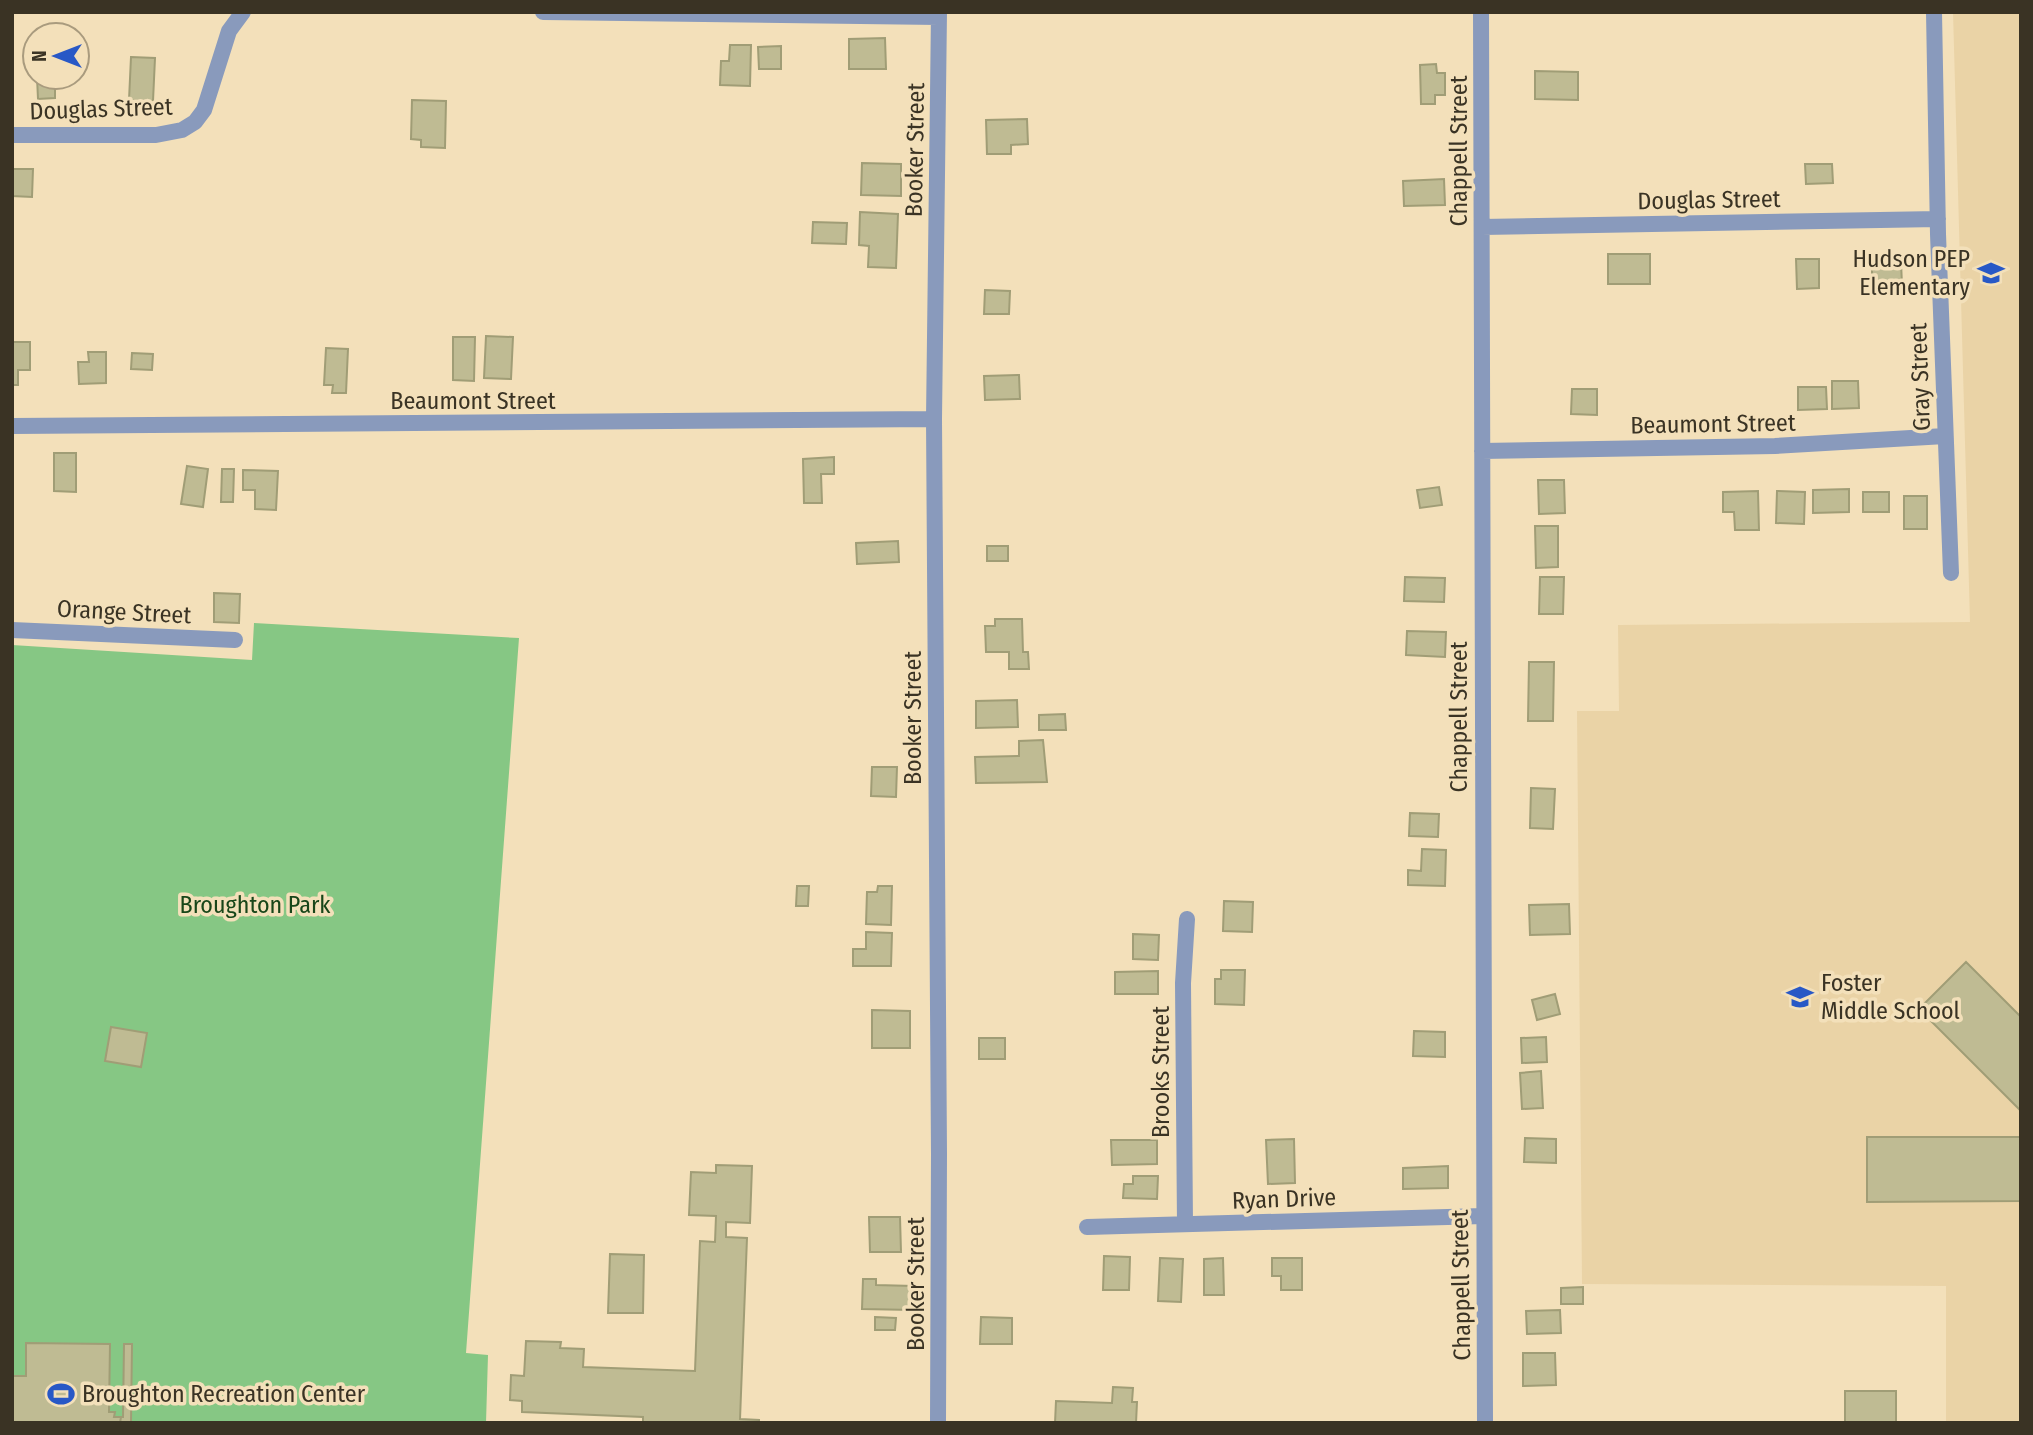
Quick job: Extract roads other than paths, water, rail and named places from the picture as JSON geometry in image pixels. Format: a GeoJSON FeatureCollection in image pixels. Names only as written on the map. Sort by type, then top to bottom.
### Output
{"type":"FeatureCollection","features":[{"type":"Feature","properties":{"kind":"street","name":"Douglas Street"},"geometry":{"type":"LineString","coordinates":[[12,135],[156,135],[182,130],[195,122],[204,110],[229,31],[243,12]]}},
{"type":"Feature","properties":{"kind":"street"},"geometry":{"type":"LineString","coordinates":[[543,12],[939,15]]}},
{"type":"Feature","properties":{"kind":"street","name":"Chappell Street"},"geometry":{"type":"LineString","coordinates":[[1481,12],[1485,1423]]}},
{"type":"Feature","properties":{"kind":"street","name":"Gray Street"},"geometry":{"type":"LineString","coordinates":[[1934,12],[1938,219],[1951,573]]}},
{"type":"Feature","properties":{"kind":"street","name":"Booker Street"},"geometry":{"type":"LineString","coordinates":[[938,1423],[939,1140],[934,419],[939,15]]}},
{"type":"Feature","properties":{"kind":"street","name":"Douglas Street"},"geometry":{"type":"LineString","coordinates":[[1482,227],[1938,219]]}},
{"type":"Feature","properties":{"kind":"street","name":"Beaumont Street"},"geometry":{"type":"LineString","coordinates":[[12,426],[934,419]]}},
{"type":"Feature","properties":{"kind":"street","name":"Beaumont Street"},"geometry":{"type":"LineString","coordinates":[[1482,451],[1775,446],[1945,436]]}},
{"type":"Feature","properties":{"kind":"street","name":"Orange Street"},"geometry":{"type":"LineString","coordinates":[[12,630],[235,640]]}},
{"type":"Feature","properties":{"kind":"street","name":"Brooks Street"},"geometry":{"type":"LineString","coordinates":[[1185,1224],[1183,983],[1187,919]]}},
{"type":"Feature","properties":{"kind":"street","name":"Ryan Drive"},"geometry":{"type":"LineString","coordinates":[[1087,1227],[1483,1216]]}},
{"type":"Feature","properties":{"kind":"place","name":"Hudson PEP Elementary"},"geometry":{"type":"Point","coordinates":[1991,273]}},
{"type":"Feature","properties":{"kind":"place","name":"Foster Middle School"},"geometry":{"type":"Point","coordinates":[1800,997]}},
{"type":"Feature","properties":{"kind":"place","name":"Broughton Recreation Center"},"geometry":{"type":"Point","coordinates":[61,1394]}},
{"type":"Feature","properties":{"kind":"park label","name":"Broughton Park"},"geometry":{"type":"Point","coordinates":[255,905]}}]}
